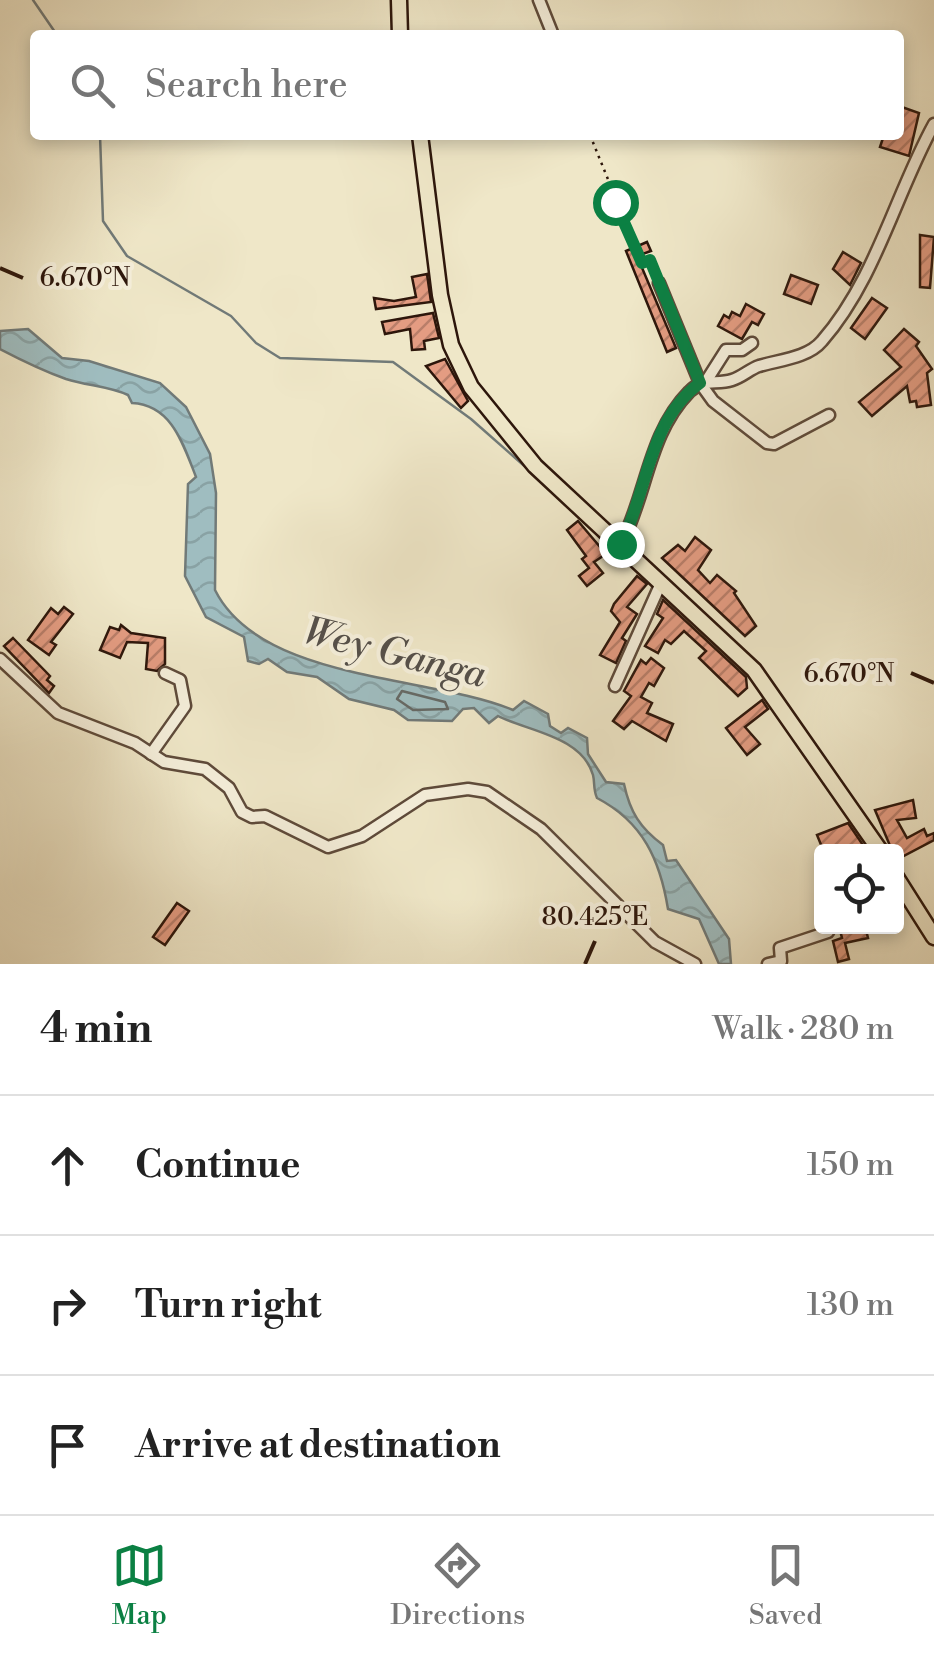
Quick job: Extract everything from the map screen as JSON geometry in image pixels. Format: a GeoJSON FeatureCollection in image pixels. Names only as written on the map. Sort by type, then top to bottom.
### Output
{"type":"FeatureCollection","features":[{"type":"Feature","properties":{"kind":"highway"},"geometry":{"type":"LineString","coordinates":[[399,0],[400,30]]}},
{"type":"Feature","properties":{"kind":"highway"},"geometry":{"type":"LineString","coordinates":[[421,140],[440,295],[451,345],[470,387],[534,466],[754,670],[875,844]]}},
{"type":"Feature","properties":{"kind":"highway"},"geometry":{"type":"LineString","coordinates":[[904,890],[934,938]]}},
{"type":"Feature","properties":{"kind":"street"},"geometry":{"type":"LineString","coordinates":[[539,0],[551,30]]}},
{"type":"Feature","properties":{"kind":"street"},"geometry":{"type":"LineString","coordinates":[[702,383],[730,381],[821,344],[841,310],[863,288],[893,206],[934,124]]}},
{"type":"Feature","properties":{"kind":"street"},"geometry":{"type":"LineString","coordinates":[[659,283],[713,400],[766,443],[774,444],[828,415]]}},
{"type":"Feature","properties":{"kind":"street"},"geometry":{"type":"LineString","coordinates":[[621,544],[634,520],[662,428],[726,350],[742,350],[752,343]]}},
{"type":"Feature","properties":{"kind":"street"},"geometry":{"type":"LineString","coordinates":[[615,686],[662,582]]}},
{"type":"Feature","properties":{"kind":"street"},"geometry":{"type":"LineString","coordinates":[[0,659],[58,714],[136,743],[152,754],[218,775],[242,812],[265,816],[328,847],[362,836],[425,795],[468,789],[487,792],[541,829],[656,942],[695,964]]}},
{"type":"Feature","properties":{"kind":"street"},"geometry":{"type":"LineString","coordinates":[[152,754],[185,706],[180,680],[165,673]]}},
{"type":"Feature","properties":{"kind":"street"},"geometry":{"type":"LineString","coordinates":[[768,964],[781,960],[780,948],[822,934]]}},
{"type":"Feature","properties":{"kind":"path"},"geometry":{"type":"LineString","coordinates":[[592,140],[628,236],[642,263],[650,260],[659,283]]}},
{"type":"Feature","properties":{"kind":"water"},"geometry":{"type":"Polygon","coordinates":[[[28,329],[62,358],[89,361],[160,383],[186,407],[210,454],[216,493],[215,590],[238,620],[269,643],[350,671],[513,710],[524,701],[548,714],[550,726],[561,733],[568,728],[587,738],[588,754],[606,782],[624,784],[637,819],[663,845],[667,861],[676,860],[729,939],[731,964],[719,964],[699,919],[668,909],[660,874],[647,844],[626,819],[597,798],[587,762],[566,743],[498,716],[489,723],[474,708],[463,709],[452,721],[408,720],[394,710],[349,699],[317,677],[287,672],[268,659],[259,664],[248,661],[244,637],[206,617],[185,576],[188,484],[196,477],[174,428],[157,411],[132,403],[128,395],[66,379],[0,349],[0,331],[28,329]]]}},
{"type":"Feature","properties":{"kind":"building"},"geometry":{"type":"Polygon","coordinates":[[[904,108],[919,113],[909,156],[880,147],[882,140],[904,140],[904,108]]]}},
{"type":"Feature","properties":{"kind":"building"},"geometry":{"type":"Polygon","coordinates":[[[920,235],[934,237],[930,288],[920,287],[920,235]]]}},
{"type":"Feature","properties":{"kind":"building"},"geometry":{"type":"Polygon","coordinates":[[[647,242],[651,251],[637,256],[676,348],[667,352],[626,251],[647,242]]]}},
{"type":"Feature","properties":{"kind":"building"},"geometry":{"type":"Polygon","coordinates":[[[843,252],[861,263],[850,285],[833,269],[843,252]]]}},
{"type":"Feature","properties":{"kind":"building"},"geometry":{"type":"Polygon","coordinates":[[[427,274],[431,302],[376,309],[374,298],[394,301],[416,297],[412,277],[427,274]]]}},
{"type":"Feature","properties":{"kind":"building"},"geometry":{"type":"Polygon","coordinates":[[[791,275],[818,285],[811,304],[784,294],[791,275]]]}},
{"type":"Feature","properties":{"kind":"building"},"geometry":{"type":"Polygon","coordinates":[[[872,298],[887,308],[865,339],[851,328],[872,298]]]}},
{"type":"Feature","properties":{"kind":"building"},"geometry":{"type":"Polygon","coordinates":[[[746,304],[764,314],[758,325],[752,322],[742,339],[718,326],[724,315],[729,318],[732,312],[740,316],[746,304]]]}},
{"type":"Feature","properties":{"kind":"building"},"geometry":{"type":"Polygon","coordinates":[[[433,313],[439,338],[424,341],[425,349],[412,350],[410,329],[385,334],[382,322],[433,313]]]}},
{"type":"Feature","properties":{"kind":"building"},"geometry":{"type":"Polygon","coordinates":[[[904,329],[919,342],[916,346],[932,369],[927,373],[931,405],[917,407],[916,401],[910,402],[907,386],[872,416],[859,402],[901,367],[884,350],[904,329]]]}},
{"type":"Feature","properties":{"kind":"building"},"geometry":{"type":"Polygon","coordinates":[[[445,359],[468,401],[461,408],[426,366],[445,359]]]}},
{"type":"Feature","properties":{"kind":"building"},"geometry":{"type":"Polygon","coordinates":[[[578,521],[606,554],[594,562],[603,573],[587,586],[579,576],[589,568],[582,559],[586,556],[567,530],[578,521]]]}},
{"type":"Feature","properties":{"kind":"building"},"geometry":{"type":"Polygon","coordinates":[[[695,537],[711,550],[698,570],[710,583],[717,575],[736,591],[756,626],[745,636],[662,558],[678,545],[685,551],[695,537]]]}},
{"type":"Feature","properties":{"kind":"building"},"geometry":{"type":"Polygon","coordinates":[[[637,576],[647,584],[627,607],[637,614],[622,638],[626,641],[616,663],[600,655],[620,622],[611,611],[614,604],[637,576]]]}},
{"type":"Feature","properties":{"kind":"building"},"geometry":{"type":"Polygon","coordinates":[[[663,600],[746,677],[747,688],[738,696],[699,658],[706,651],[684,631],[671,644],[665,640],[658,653],[645,646],[663,618],[657,614],[663,600]]]}},
{"type":"Feature","properties":{"kind":"building"},"geometry":{"type":"Polygon","coordinates":[[[64,607],[73,614],[51,642],[56,645],[49,655],[28,640],[51,608],[58,614],[64,607]]]}},
{"type":"Feature","properties":{"kind":"building"},"geometry":{"type":"Polygon","coordinates":[[[121,625],[131,633],[165,638],[165,664],[157,671],[146,669],[148,643],[127,642],[120,658],[100,650],[110,627],[119,630],[121,625]]]}},
{"type":"Feature","properties":{"kind":"building"},"geometry":{"type":"Polygon","coordinates":[[[13,638],[50,676],[47,680],[54,686],[49,693],[4,646],[13,638]]]}},
{"type":"Feature","properties":{"kind":"building"},"geometry":{"type":"Polygon","coordinates":[[[651,658],[664,668],[654,686],[649,683],[641,697],[652,703],[647,713],[673,724],[666,741],[632,721],[624,729],[613,721],[631,696],[624,691],[641,660],[646,664],[651,658]]]}},
{"type":"Feature","properties":{"kind":"building"},"geometry":{"type":"Polygon","coordinates":[[[762,700],[768,709],[745,727],[760,744],[747,755],[726,728],[762,700]]]}},
{"type":"Feature","properties":{"kind":"building"},"geometry":{"type":"Polygon","coordinates":[[[913,800],[916,818],[897,820],[907,838],[924,829],[927,836],[934,833],[934,840],[904,856],[904,844],[889,844],[875,810],[913,800]]]}},
{"type":"Feature","properties":{"kind":"building"},"geometry":{"type":"Polygon","coordinates":[[[848,823],[862,844],[821,844],[817,835],[848,823]]]}},
{"type":"Feature","properties":{"kind":"building"},"geometry":{"type":"Polygon","coordinates":[[[177,903],[189,911],[165,945],[153,937],[177,903]]]}},
{"type":"Feature","properties":{"kind":"building"},"geometry":{"type":"Polygon","coordinates":[[[841,934],[867,934],[868,938],[845,943],[849,959],[838,962],[833,941],[842,938],[841,934]]]}},
{"type":"Feature","properties":{"kind":"waterway"},"geometry":{"type":"LineString","coordinates":[[33,0],[54,30]]}},
{"type":"Feature","properties":{"kind":"waterway"},"geometry":{"type":"LineString","coordinates":[[100,140],[103,221],[127,256],[231,316],[256,343],[280,358],[393,362],[471,419],[530,471]]}},
{"type":"Feature","properties":{"kind":"route"},"geometry":{"type":"LineString","coordinates":[[615,202],[642,263],[650,260],[700,383],[662,428],[634,520],[621,544]]}},
{"type":"Feature","properties":{"kind":"water label","name":"Wey Ganga"},"geometry":{"type":"Point","coordinates":[395,652]}}]}
